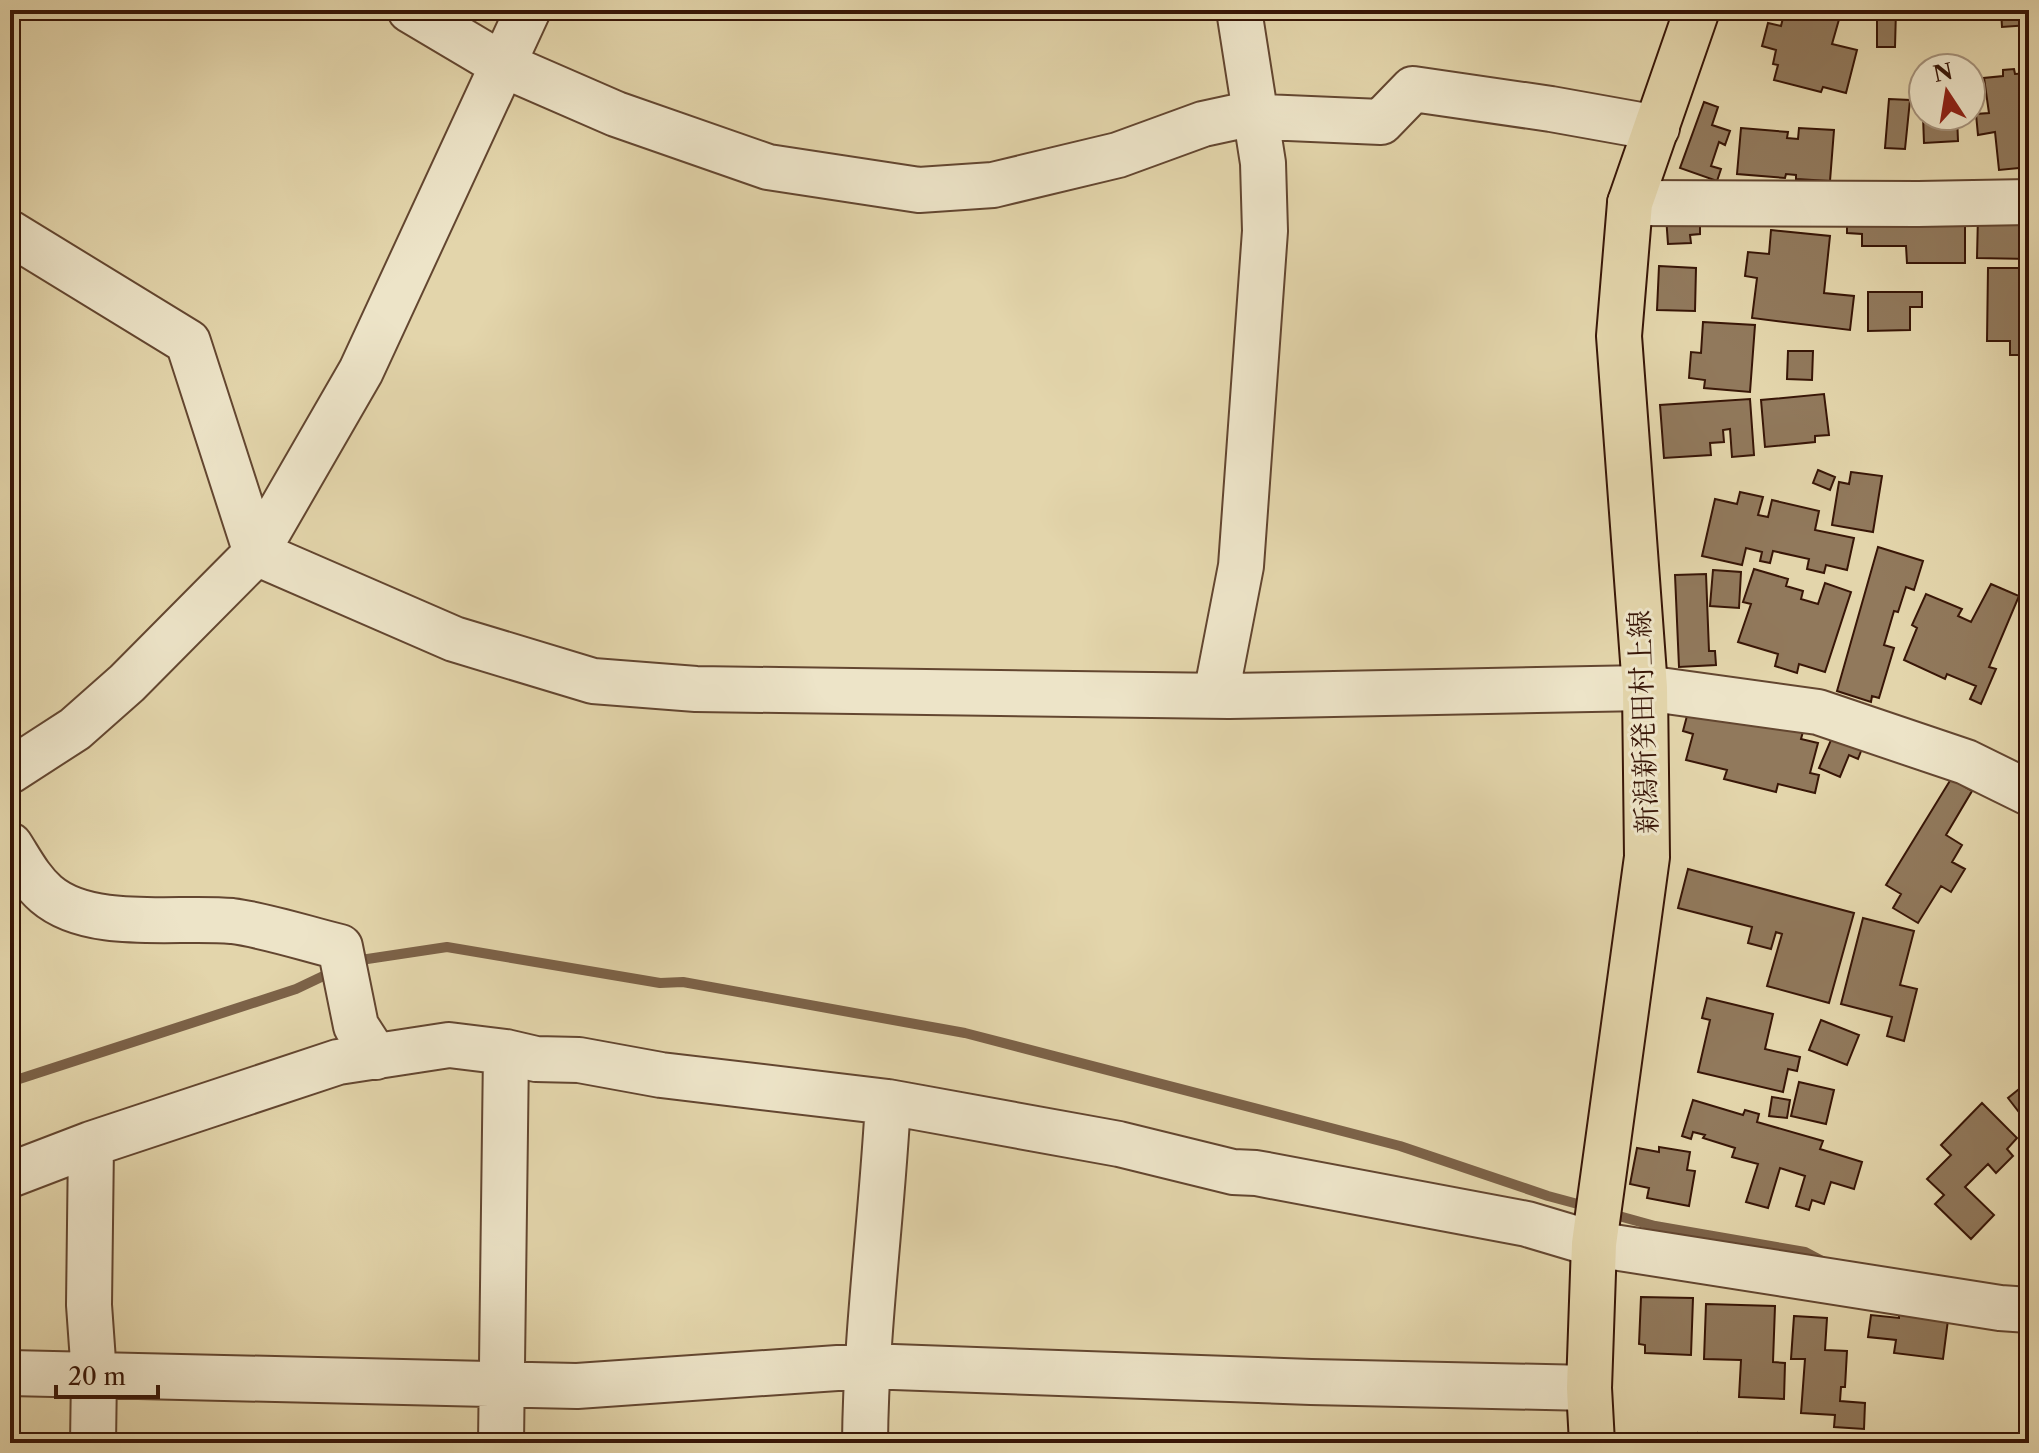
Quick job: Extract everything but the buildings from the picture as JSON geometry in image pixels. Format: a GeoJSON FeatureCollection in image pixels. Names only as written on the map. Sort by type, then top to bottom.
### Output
{"type":"FeatureCollection","features":[{"type":"Feature","properties":{"kind":"main road","name":"新潟新発田村上線"},"geometry":{"type":"LineString","coordinates":[[1592,1443],[1589,1388],[1594,1244],[1647,857],[1645,688],[1619,336],[1630,203],[1697,10]]}},
{"type":"Feature","properties":{"kind":"street"},"geometry":{"type":"LineString","coordinates":[[410,10],[501,64],[616,114],[768,167],[919,190],[993,185],[1118,155],[1203,124],[1240,116],[1381,122],[1413,89],[1657,128]]}},
{"type":"Feature","properties":{"kind":"street"},"geometry":{"type":"LineString","coordinates":[[10,771],[75,729],[127,683],[256,553],[361,371],[528,10]]}},
{"type":"Feature","properties":{"kind":"street"},"geometry":{"type":"LineString","coordinates":[[1216,695],[1241,566],[1264,247],[1263,163],[1239,10]]}},
{"type":"Feature","properties":{"kind":"street"},"geometry":{"type":"LineString","coordinates":[[1630,203],[2029,202]]}},
{"type":"Feature","properties":{"kind":"street"},"geometry":{"type":"LineString","coordinates":[[10,233],[188,342],[256,553],[454,639],[593,681],[696,689],[1216,695],[1645,688],[1818,712],[1966,762],[2029,793]]}},
{"type":"Feature","properties":{"kind":"street"},"geometry":{"type":"LineString","coordinates":[[10,845],[27,874],[48,895],[82,914],[171,921],[233,921],[340,947],[356,1026],[376,1057]]}},
{"type":"Feature","properties":{"kind":"street"},"geometry":{"type":"LineString","coordinates":[[10,1175],[91,1144],[338,1062],[449,1045],[536,1059],[579,1060],[661,1075],[888,1102],[1119,1144],[1233,1172],[1256,1173],[1527,1224],[1594,1244],[2014,1309]]}},
{"type":"Feature","properties":{"kind":"street"},"geometry":{"type":"LineString","coordinates":[[501,1443],[506,1052]]}},
{"type":"Feature","properties":{"kind":"street"},"geometry":{"type":"LineString","coordinates":[[865,1443],[866,1366],[888,1102]]}},
{"type":"Feature","properties":{"kind":"street"},"geometry":{"type":"LineString","coordinates":[[91,1144],[89,1305],[94,1375],[93,1443]]}},
{"type":"Feature","properties":{"kind":"street"},"geometry":{"type":"LineString","coordinates":[[10,1373],[577,1386],[866,1366],[1311,1382],[1589,1388]]}},
{"type":"Feature","properties":{"kind":"waterway"},"geometry":{"type":"LineString","coordinates":[[354,961],[447,947],[660,983],[683,982],[965,1033],[1400,1146],[1589,1207]]}},
{"type":"Feature","properties":{"kind":"waterway"},"geometry":{"type":"LineString","coordinates":[[10,1082],[296,989],[336,970]]}},
{"type":"Feature","properties":{"kind":"waterway"},"geometry":{"type":"LineString","coordinates":[[1608,1213],[1655,1226],[1805,1252],[1822,1261]]}}]}
